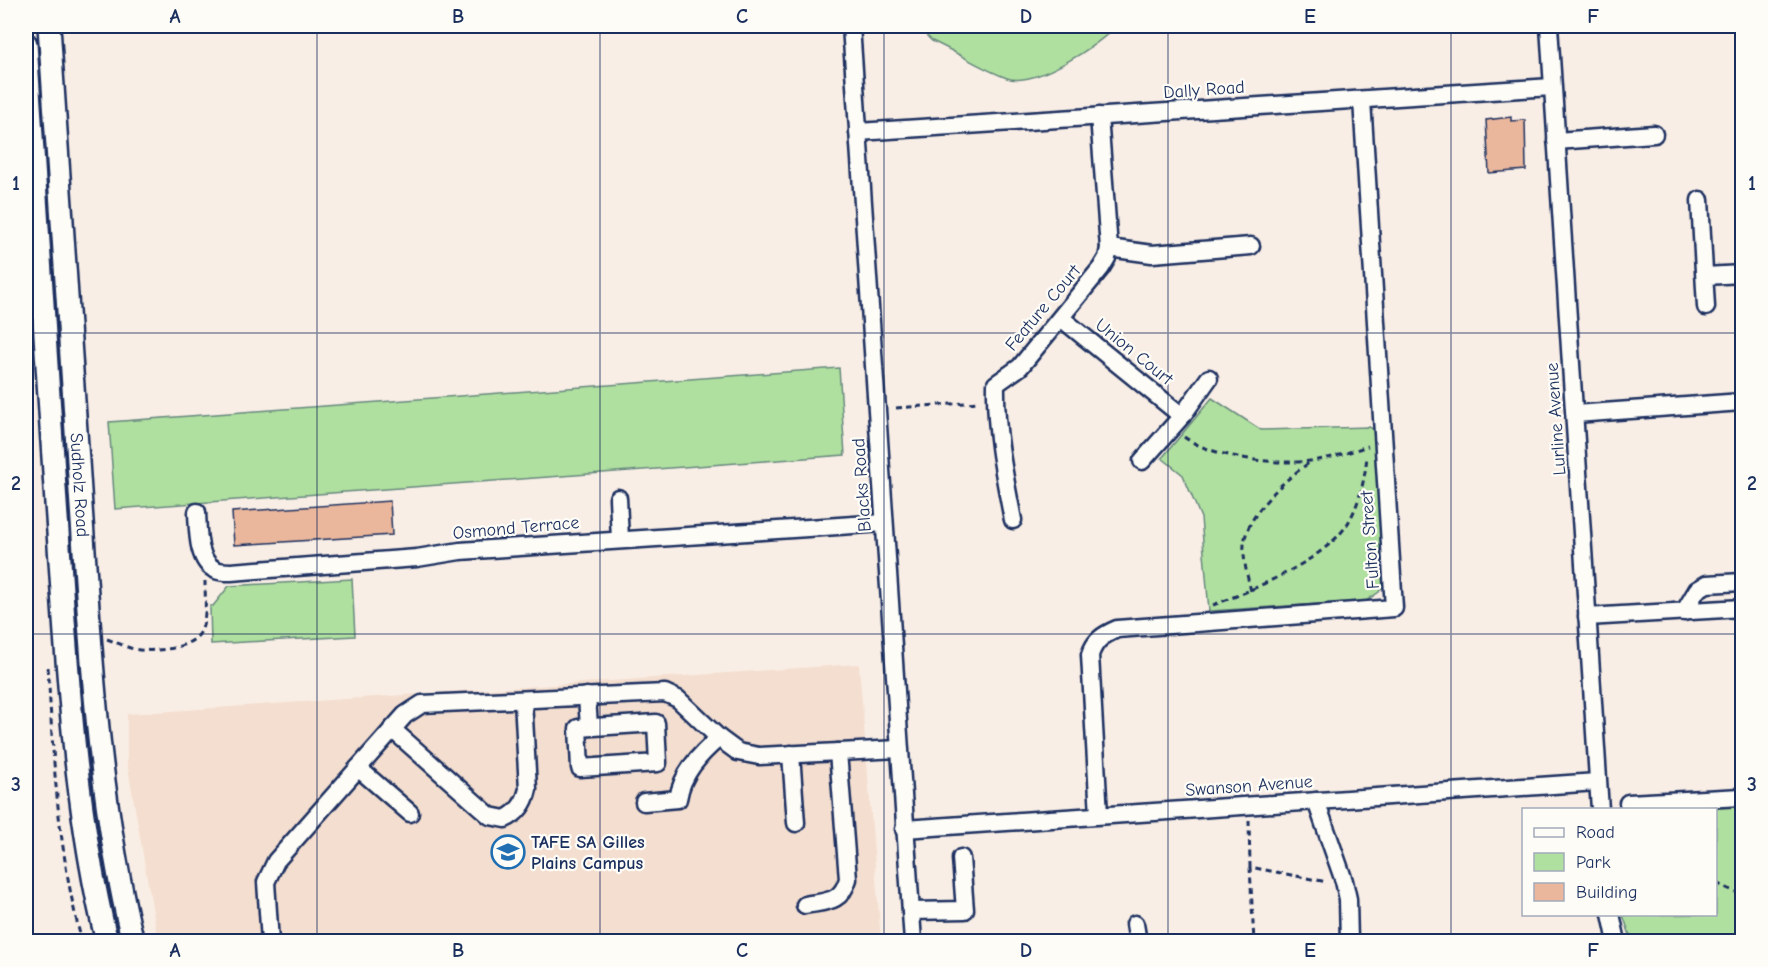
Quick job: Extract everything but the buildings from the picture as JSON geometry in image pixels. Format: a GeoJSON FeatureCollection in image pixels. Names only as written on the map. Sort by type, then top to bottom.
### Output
{"type":"FeatureCollection","features":[{"type":"Feature","properties":{"kind":"main road","name":"Sudholz Road"},"geometry":{"type":"LineString","coordinates":[[50,26],[90,638],[99,741],[119,879],[133,942]]}},
{"type":"Feature","properties":{"kind":"main road","name":"Sudholz Road"},"geometry":{"type":"LineString","coordinates":[[26,44],[48,397],[72,726],[86,838],[107,942]]}},
{"type":"Feature","properties":{"kind":"street","name":"Blacks Road"},"geometry":{"type":"LineString","coordinates":[[851,26],[913,942]]}},
{"type":"Feature","properties":{"kind":"street","name":"Lurline Avenue"},"geometry":{"type":"LineString","coordinates":[[1548,26],[1600,808]]}},
{"type":"Feature","properties":{"kind":"street","name":"Dally Road"},"geometry":{"type":"LineString","coordinates":[[858,132],[1552,87]]}},
{"type":"Feature","properties":{"kind":"street","name":"Fulton Street"},"geometry":{"type":"LineString","coordinates":[[1099,815],[1090,655],[1095,643],[1105,634],[1117,629],[1394,608],[1362,100]]}},
{"type":"Feature","properties":{"kind":"street"},"geometry":{"type":"LineString","coordinates":[[1099,116],[1109,248],[1152,254],[1251,246]]}},
{"type":"Feature","properties":{"kind":"street"},"geometry":{"type":"LineString","coordinates":[[1556,141],[1654,134]]}},
{"type":"Feature","properties":{"kind":"street"},"geometry":{"type":"LineString","coordinates":[[1700,200],[1707,307]]}},
{"type":"Feature","properties":{"kind":"street","name":"Feature Court"},"geometry":{"type":"LineString","coordinates":[[1013,520],[999,449],[996,384],[1020,366],[1061,318],[1101,268],[1107,258],[1109,248]]}},
{"type":"Feature","properties":{"kind":"street"},"geometry":{"type":"LineString","coordinates":[[1705,276],[1743,274]]}},
{"type":"Feature","properties":{"kind":"street","name":"Union Court"},"geometry":{"type":"LineString","coordinates":[[1061,318],[1182,416]]}},
{"type":"Feature","properties":{"kind":"street"},"geometry":{"type":"LineString","coordinates":[[1142,461],[1182,416],[1209,378]]}},
{"type":"Feature","properties":{"kind":"street"},"geometry":{"type":"LineString","coordinates":[[1575,414],[1743,402]]}},
{"type":"Feature","properties":{"kind":"street"},"geometry":{"type":"LineString","coordinates":[[618,498],[620,539]]}},
{"type":"Feature","properties":{"kind":"street"},"geometry":{"type":"LineString","coordinates":[[197,512],[200,549],[208,563],[216,570]]}},
{"type":"Feature","properties":{"kind":"street","name":"Osmond Terrace"},"geometry":{"type":"LineString","coordinates":[[216,570],[231,572],[417,558],[460,551],[884,523]]}},
{"type":"Feature","properties":{"kind":"street"},"geometry":{"type":"LineString","coordinates":[[1684,612],[1697,590],[1707,584],[1743,582]]}},
{"type":"Feature","properties":{"kind":"street"},"geometry":{"type":"LineString","coordinates":[[1587,617],[1743,608]]}},
{"type":"Feature","properties":{"kind":"street"},"geometry":{"type":"LineString","coordinates":[[270,942],[266,882],[276,861],[405,715],[422,704],[665,693],[678,699],[719,738],[738,752],[759,756],[899,749]]}},
{"type":"Feature","properties":{"kind":"street"},"geometry":{"type":"LineString","coordinates":[[587,696],[589,727]]}},
{"type":"Feature","properties":{"kind":"street"},"geometry":{"type":"LineString","coordinates":[[392,729],[490,816],[505,819],[517,811],[526,799],[528,789],[523,700]]}},
{"type":"Feature","properties":{"kind":"street"},"geometry":{"type":"LineString","coordinates":[[656,723],[658,763],[580,768],[578,728],[589,727],[656,723]]}},
{"type":"Feature","properties":{"kind":"street"},"geometry":{"type":"LineString","coordinates":[[644,802],[678,799],[682,781],[694,764],[719,738]]}},
{"type":"Feature","properties":{"kind":"street"},"geometry":{"type":"LineString","coordinates":[[806,905],[834,899],[842,894],[848,879],[838,752]]}},
{"type":"Feature","properties":{"kind":"street"},"geometry":{"type":"LineString","coordinates":[[791,754],[796,823]]}},
{"type":"Feature","properties":{"kind":"street"},"geometry":{"type":"LineString","coordinates":[[357,768],[410,813]]}},
{"type":"Feature","properties":{"kind":"street","name":"Swanson Avenue"},"geometry":{"type":"LineString","coordinates":[[904,829],[1597,782]]}},
{"type":"Feature","properties":{"kind":"street"},"geometry":{"type":"LineString","coordinates":[[1628,803],[1660,805],[1743,797]]}},
{"type":"Feature","properties":{"kind":"street"},"geometry":{"type":"LineString","coordinates":[[1316,801],[1344,881],[1348,906],[1349,942]]}},
{"type":"Feature","properties":{"kind":"street"},"geometry":{"type":"LineString","coordinates":[[910,911],[964,910],[961,858]]}},
{"type":"Feature","properties":{"kind":"street"},"geometry":{"type":"LineString","coordinates":[[1611,916],[1617,942]]}},
{"type":"Feature","properties":{"kind":"street"},"geometry":{"type":"LineString","coordinates":[[1135,924],[1138,942]]}},
{"type":"Feature","properties":{"kind":"path"},"geometry":{"type":"LineString","coordinates":[[896,408],[978,402]]}},
{"type":"Feature","properties":{"kind":"path"},"geometry":{"type":"LineString","coordinates":[[1181,436],[1192,443],[1247,458],[1285,462],[1339,455],[1368,446]]}},
{"type":"Feature","properties":{"kind":"path"},"geometry":{"type":"LineString","coordinates":[[1209,606],[1251,591],[1334,542],[1347,526],[1355,510],[1368,436]]}},
{"type":"Feature","properties":{"kind":"path"},"geometry":{"type":"LineString","coordinates":[[1251,591],[1245,568],[1244,542],[1250,524],[1283,483],[1312,460]]}},
{"type":"Feature","properties":{"kind":"path"},"geometry":{"type":"LineString","coordinates":[[104,638],[135,649],[181,647],[195,640],[201,631],[204,618],[205,580],[216,570]]}},
{"type":"Feature","properties":{"kind":"path"},"geometry":{"type":"LineString","coordinates":[[47,662],[63,845],[82,942]]}},
{"type":"Feature","properties":{"kind":"path"},"geometry":{"type":"LineString","coordinates":[[1249,820],[1254,942]]}},
{"type":"Feature","properties":{"kind":"path"},"geometry":{"type":"LineString","coordinates":[[1250,867],[1329,882]]}},
{"type":"Feature","properties":{"kind":"path"},"geometry":{"type":"LineString","coordinates":[[1717,883],[1743,895]]}},
{"type":"Feature","properties":{"kind":"shaded area","name":"TAFE SA Gilles Plains Campus"},"geometry":{"type":"Polygon","coordinates":[[[859,664],[881,941],[158,941],[127,762],[127,714],[859,664]]]}},
{"type":"Feature","properties":{"kind":"green space"},"geometry":{"type":"Polygon","coordinates":[[[920,26],[1116,26],[1096,44],[1065,63],[1033,77],[1019,79],[997,74],[932,41],[920,26]]]}},
{"type":"Feature","properties":{"kind":"green space"},"geometry":{"type":"Polygon","coordinates":[[[839,368],[845,455],[115,509],[109,422],[839,368]]]}},
{"type":"Feature","properties":{"kind":"green space"},"geometry":{"type":"Polygon","coordinates":[[[1212,398],[1261,430],[1369,427],[1375,430],[1386,579],[1379,592],[1366,601],[1209,611],[1201,518],[1183,475],[1162,458],[1212,398]]]}},
{"type":"Feature","properties":{"kind":"green space"},"geometry":{"type":"Polygon","coordinates":[[[352,579],[355,636],[211,644],[210,606],[213,606],[229,586],[352,579]]]}},
{"type":"Feature","properties":{"kind":"green space"},"geometry":{"type":"Polygon","coordinates":[[[1742,797],[1742,941],[1632,941],[1623,916],[1717,916],[1717,808],[1676,808],[1680,800],[1742,797]]]}},
{"type":"Feature","properties":{"kind":"place","name":"TAFE SA Gilles Plains Campus"},"geometry":{"type":"Point","coordinates":[508,852]}}]}
